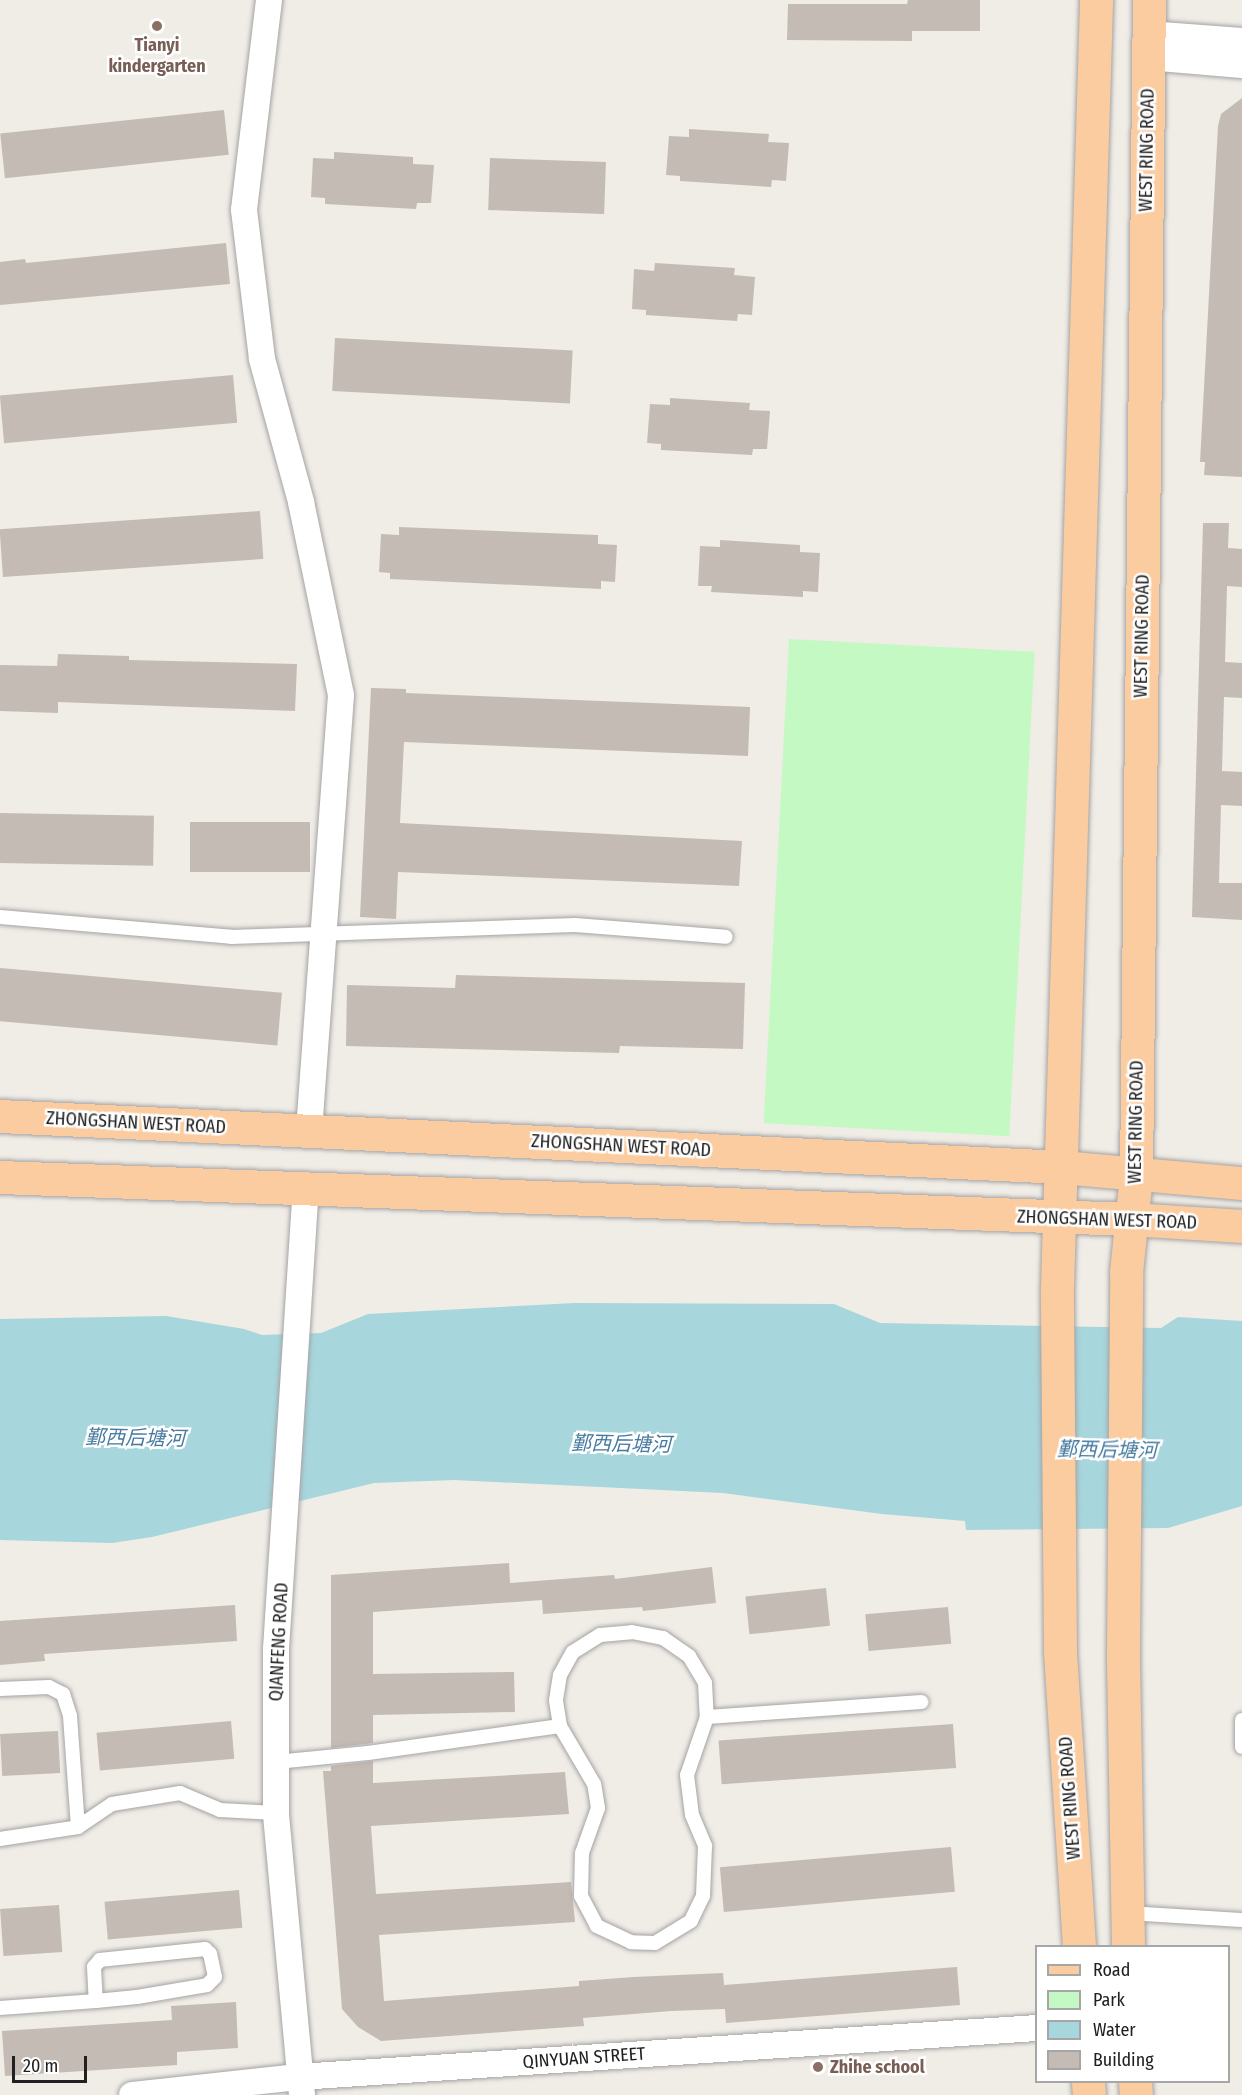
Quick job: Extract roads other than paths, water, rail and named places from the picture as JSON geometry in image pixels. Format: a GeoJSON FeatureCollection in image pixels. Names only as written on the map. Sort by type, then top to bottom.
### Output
{"type":"FeatureCollection","features":[{"type":"Feature","properties":{"kind":"main road"},"geometry":{"type":"LineString","coordinates":[[1061,1167],[1096,0]]}},
{"type":"Feature","properties":{"kind":"main road","name":"WEST RING ROAD"},"geometry":{"type":"LineString","coordinates":[[1126,1913],[1123,1650],[1126,1272],[1136,1176],[1149,0]]}},
{"type":"Feature","properties":{"kind":"main road","name":"ZHONGSHAN WEST ROAD"},"geometry":{"type":"LineString","coordinates":[[0,1116],[1061,1167],[1136,1176],[1242,1183]]}},
{"type":"Feature","properties":{"kind":"main road","name":"WEST RING ROAD"},"geometry":{"type":"LineString","coordinates":[[1061,1167],[1057,1287],[1060,1650],[1079,1945]]}},
{"type":"Feature","properties":{"kind":"main road","name":"ZHONGSHAN WEST ROAD"},"geometry":{"type":"LineString","coordinates":[[0,1177],[1131,1219],[1242,1226]]}},
{"type":"Feature","properties":{"kind":"main road"},"geometry":{"type":"LineString","coordinates":[[1126,1913],[1128,1945]]}},
{"type":"Feature","properties":{"kind":"street"},"geometry":{"type":"LineString","coordinates":[[269,0],[244,210],[261,358],[301,502],[341,695],[309,1131]]}},
{"type":"Feature","properties":{"kind":"street"},"geometry":{"type":"LineString","coordinates":[[1148,46],[1242,41]]}},
{"type":"Feature","properties":{"kind":"street"},"geometry":{"type":"LineString","coordinates":[[1148,46],[1242,65]]}},
{"type":"Feature","properties":{"kind":"street","name":"QIANFENG ROAD"},"geometry":{"type":"LineString","coordinates":[[300,2086],[276,1813],[276,1649],[283,1578],[297,1287],[306,1189]]}},
{"type":"Feature","properties":{"kind":"street","name":"QINYUAN STREET"},"geometry":{"type":"LineString","coordinates":[[132,2095],[300,2086],[1035,2028]]}},
{"type":"Feature","properties":{"kind":"lane"},"geometry":{"type":"LineString","coordinates":[[0,917],[231,937],[575,925],[726,937]]}},
{"type":"Feature","properties":{"kind":"lane"},"geometry":{"type":"LineString","coordinates":[[632,1632],[663,1638],[689,1656],[705,1683],[707,1717],[687,1775],[692,1815],[705,1846],[703,1896],[691,1921],[655,1943],[631,1942],[597,1926],[581,1896],[582,1853],[598,1808],[594,1784],[560,1726],[556,1700],[560,1675],[573,1652],[600,1635],[632,1632]]}},
{"type":"Feature","properties":{"kind":"lane"},"geometry":{"type":"LineString","coordinates":[[0,1689],[49,1687],[63,1694],[70,1716],[78,1827]]}},
{"type":"Feature","properties":{"kind":"lane"},"geometry":{"type":"LineString","coordinates":[[707,1717],[921,1702]]}},
{"type":"Feature","properties":{"kind":"lane"},"geometry":{"type":"LineString","coordinates":[[1242,1720],[1242,1747]]}},
{"type":"Feature","properties":{"kind":"lane"},"geometry":{"type":"LineString","coordinates":[[276,1762],[368,1753],[560,1726]]}},
{"type":"Feature","properties":{"kind":"lane"},"geometry":{"type":"LineString","coordinates":[[0,1839],[78,1827],[112,1804],[180,1793],[220,1810],[276,1813]]}},
{"type":"Feature","properties":{"kind":"lane"},"geometry":{"type":"LineString","coordinates":[[1126,1913],[1242,1920]]}},
{"type":"Feature","properties":{"kind":"lane"},"geometry":{"type":"LineString","coordinates":[[0,2008],[96,2001],[207,1985],[214,1977],[210,1954],[205,1949],[100,1960],[94,1967],[96,2001]]}},
{"type":"Feature","properties":{"kind":"water","name":"鄞西后塘河"},"geometry":{"type":"Polygon","coordinates":[[[575,1303],[834,1304],[880,1323],[1161,1328],[1178,1317],[1242,1321],[1242,1506],[1168,1528],[966,1530],[965,1521],[882,1514],[723,1493],[454,1480],[374,1483],[152,1537],[112,1543],[0,1540],[0,1319],[166,1316],[244,1329],[262,1335],[321,1333],[368,1314],[575,1303]]]}},
{"type":"Feature","properties":{"kind":"place","name":"Tianyi kindergarten"},"geometry":{"type":"Point","coordinates":[157,26]}},
{"type":"Feature","properties":{"kind":"place","name":"Zhihe school"},"geometry":{"type":"Point","coordinates":[818,2067]}}]}
